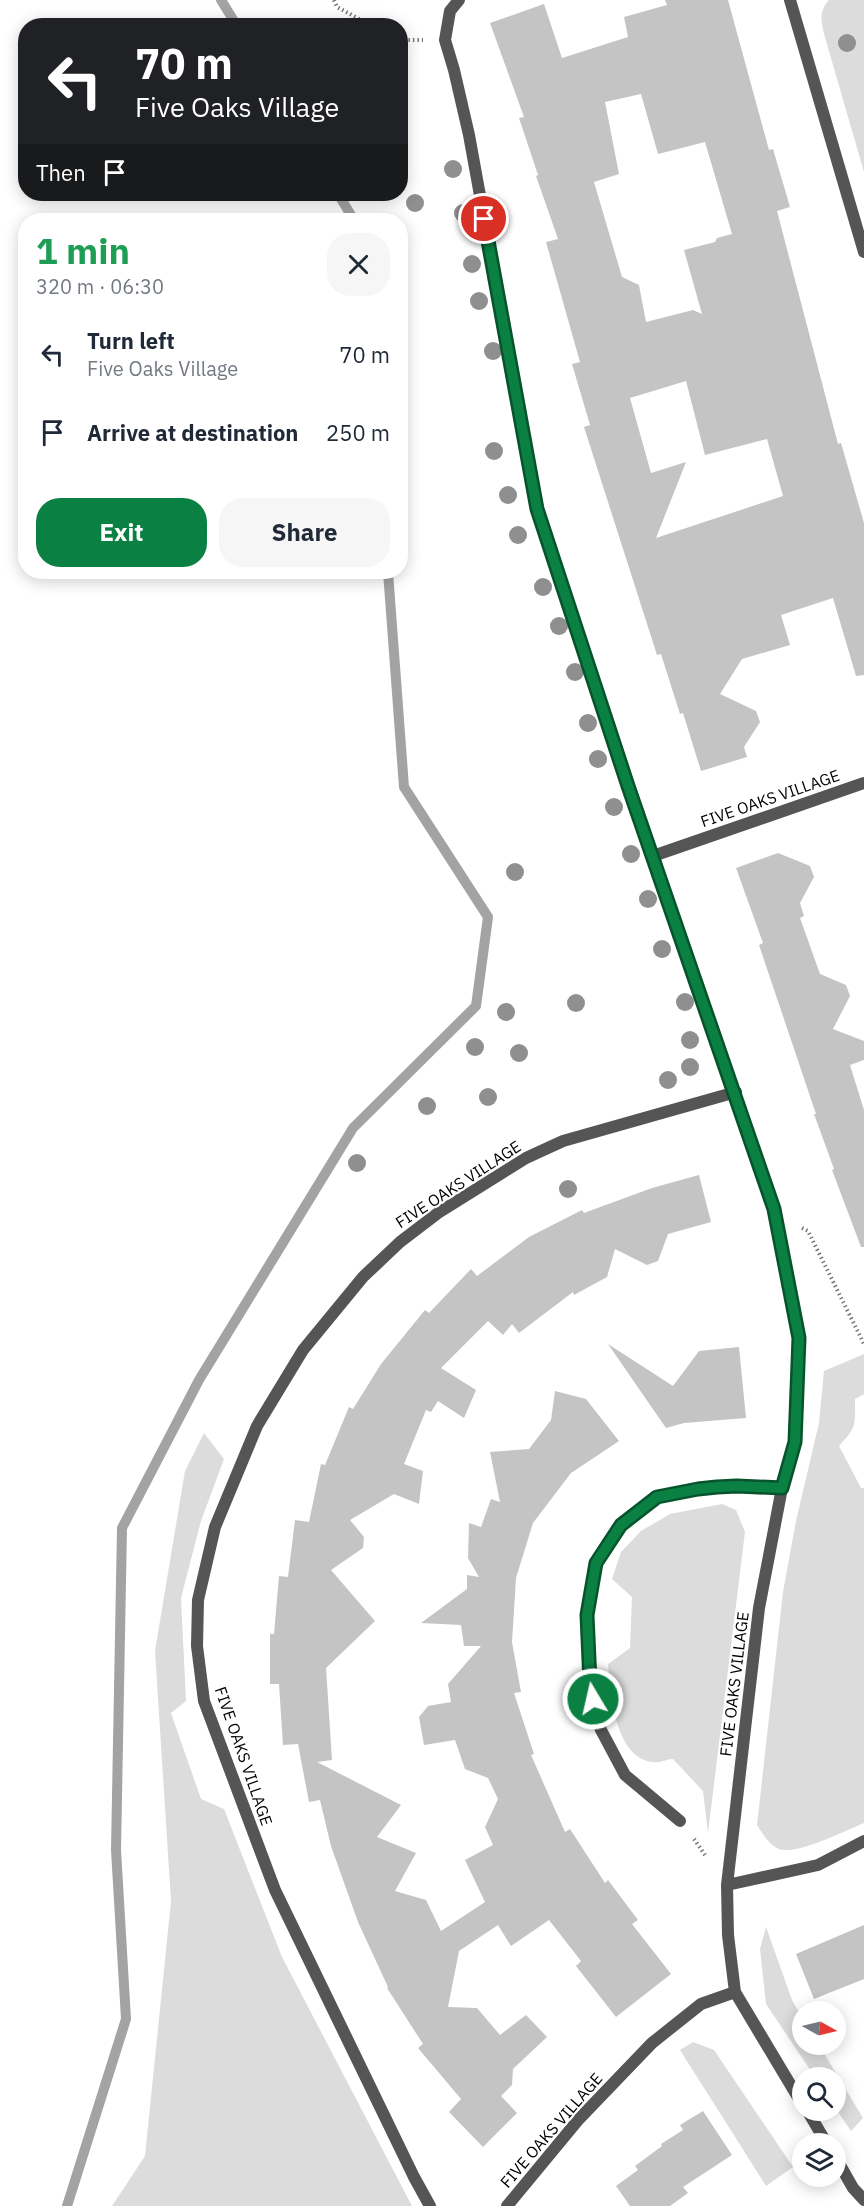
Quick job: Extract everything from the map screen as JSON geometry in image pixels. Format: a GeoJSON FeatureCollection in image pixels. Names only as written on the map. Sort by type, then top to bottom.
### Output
{"type":"FeatureCollection","features":[{"type":"Feature","properties":{"kind":"street","name":"FIVE OAKS VILLAGE"},"geometry":{"type":"LineString","coordinates":[[459,0],[450,10],[445,40],[469,135],[537,509],[774,1209],[799,1338],[795,1442],[782,1488],[759,1608],[727,1885],[728,1935],[735,1992],[702,2004],[652,2043],[579,2119],[507,2206]]}},
{"type":"Feature","properties":{"kind":"street"},"geometry":{"type":"LineString","coordinates":[[790,0],[864,252]]}},
{"type":"Feature","properties":{"kind":"street","name":"FIVE OAKS VILLAGE"},"geometry":{"type":"LineString","coordinates":[[653,856],[864,783]]}},
{"type":"Feature","properties":{"kind":"street","name":"FIVE OAKS VILLAGE"},"geometry":{"type":"LineString","coordinates":[[430,2206],[275,1890],[204,1701],[197,1646],[198,1600],[215,1527],[257,1426],[303,1350],[363,1277],[400,1242],[438,1213],[526,1158],[554,1145],[735,1092]]}},
{"type":"Feature","properties":{"kind":"street"},"geometry":{"type":"LineString","coordinates":[[680,1821],[625,1775],[601,1730],[590,1683],[587,1615],[596,1563],[621,1525],[657,1497],[727,1486],[782,1488]]}},
{"type":"Feature","properties":{"kind":"street"},"geometry":{"type":"LineString","coordinates":[[727,1885],[818,1865],[864,1841]]}},
{"type":"Feature","properties":{"kind":"street"},"geometry":{"type":"LineString","coordinates":[[735,1992],[792,2087]]}},
{"type":"Feature","properties":{"kind":"street"},"geometry":{"type":"LineString","coordinates":[[846,2176],[864,2200]]}},
{"type":"Feature","properties":{"kind":"path"},"geometry":{"type":"LineString","coordinates":[[334,0],[337,7],[357,18]]}},
{"type":"Feature","properties":{"kind":"path"},"geometry":{"type":"LineString","coordinates":[[774,1209],[808,1231],[864,1344]]}},
{"type":"Feature","properties":{"kind":"path"},"geometry":{"type":"LineString","coordinates":[[680,1821],[727,1885]]}},
{"type":"Feature","properties":{"kind":"shaded area"},"geometry":{"type":"Polygon","coordinates":[[[829,0],[864,0],[864,172],[823,29],[822,12],[829,0]]]}},
{"type":"Feature","properties":{"kind":"shaded area"},"geometry":{"type":"Polygon","coordinates":[[[864,1354],[864,1394],[855,1399],[854,1425],[839,1446],[861,1488],[864,1488],[864,1823],[808,1846],[797,1849],[779,1849],[769,1842],[757,1825],[783,1592],[796,1521],[819,1423],[824,1371],[864,1354]]]}},
{"type":"Feature","properties":{"kind":"shaded area"},"geometry":{"type":"Polygon","coordinates":[[[204,1433],[224,1459],[201,1521],[181,1598],[186,1701],[171,1713],[201,1799],[224,1809],[282,1957],[412,2206],[112,2206],[145,2156],[171,1901],[155,1651],[185,1471],[204,1433]]]}},
{"type":"Feature","properties":{"kind":"shaded area"},"geometry":{"type":"Polygon","coordinates":[[[722,1504],[736,1510],[745,1532],[708,1833],[703,1791],[673,1759],[660,1762],[645,1760],[633,1753],[625,1741],[614,1710],[608,1664],[630,1648],[632,1597],[612,1579],[621,1552],[641,1531],[670,1514],[722,1504]]]}},
{"type":"Feature","properties":{"kind":"shaded area"},"geometry":{"type":"Polygon","coordinates":[[[766,1927],[793,2001],[792,2043],[766,2004],[760,1949],[766,1927]]]}},
{"type":"Feature","properties":{"kind":"shaded area"},"geometry":{"type":"Polygon","coordinates":[[[693,2042],[714,2050],[792,2168],[766,2186],[680,2050],[693,2042]]]}},
{"type":"Feature","properties":{"kind":"shaded area"},"geometry":{"type":"Polygon","coordinates":[[[800,2055],[825,2055],[832,2067],[808,2067],[800,2055]]]}},
{"type":"Feature","properties":{"kind":"shaded area"},"geometry":{"type":"Polygon","coordinates":[[[846,2090],[863,2118],[851,2131],[844,2121],[846,2121],[846,2090]]]}},
{"type":"Feature","properties":{"kind":"building"},"geometry":{"type":"Polygon","coordinates":[[[665,0],[728,0],[769,150],[773,149],[790,207],[777,211],[838,444],[841,443],[864,523],[864,675],[856,676],[833,598],[781,615],[790,645],[742,659],[720,694],[756,711],[760,722],[744,747],[747,757],[701,771],[661,654],[657,655],[584,427],[590,425],[572,364],[580,362],[546,242],[558,239],[519,118],[524,117],[490,23],[544,4],[562,58],[628,37],[624,17],[667,5],[665,0]],[[641,94],[605,102],[619,174],[594,182],[622,277],[639,285],[646,322],[693,310],[702,314],[684,250],[715,242],[717,238],[732,234],[705,142],[658,154],[641,94]],[[686,381],[630,398],[651,473],[686,462],[656,538],[783,496],[767,439],[705,455],[686,381]]]}},
{"type":"Feature","properties":{"kind":"building"},"geometry":{"type":"Polygon","coordinates":[[[778,853],[810,866],[814,877],[800,903],[804,916],[800,918],[820,974],[846,985],[850,996],[833,1029],[864,1041],[864,1060],[850,1065],[864,1110],[864,1247],[861,1247],[832,1170],[834,1169],[759,945],[763,943],[736,868],[778,853]]]}},
{"type":"Feature","properties":{"kind":"building"},"geometry":{"type":"Polygon","coordinates":[[[699,1175],[711,1222],[668,1234],[658,1261],[647,1265],[615,1249],[607,1277],[574,1295],[573,1292],[519,1333],[512,1324],[503,1335],[488,1321],[441,1368],[476,1390],[464,1418],[438,1401],[431,1412],[426,1410],[404,1464],[423,1471],[419,1504],[394,1494],[350,1520],[364,1537],[363,1548],[331,1570],[375,1621],[326,1668],[332,1760],[317,1762],[401,1805],[377,1837],[416,1853],[395,1891],[426,1900],[441,1931],[485,1902],[465,1860],[493,1845],[485,1827],[498,1799],[488,1778],[465,1769],[455,1740],[424,1745],[419,1717],[428,1706],[451,1702],[448,1684],[481,1646],[464,1646],[461,1625],[421,1623],[467,1589],[467,1575],[479,1577],[468,1558],[469,1523],[481,1527],[491,1499],[500,1502],[490,1452],[529,1449],[551,1420],[555,1391],[586,1399],[619,1441],[571,1473],[533,1523],[516,1578],[512,1642],[521,1692],[514,1693],[534,1754],[531,1755],[565,1832],[570,1829],[605,1883],[608,1880],[638,1920],[632,1924],[671,1974],[616,2017],[576,1966],[581,1961],[549,1920],[511,1946],[498,1925],[459,1951],[448,2007],[477,2008],[500,2035],[526,2015],[547,2037],[513,2069],[512,2085],[501,2096],[517,2113],[483,2147],[449,2112],[461,2099],[418,2048],[423,2044],[387,1988],[358,1922],[331,1846],[320,1800],[309,1802],[298,1744],[283,1745],[279,1684],[270,1684],[270,1634],[274,1634],[279,1576],[288,1577],[295,1520],[309,1522],[321,1464],[325,1465],[349,1407],[353,1409],[381,1364],[425,1310],[429,1313],[471,1269],[477,1276],[529,1237],[582,1210],[584,1213],[652,1188],[699,1175]]]}},
{"type":"Feature","properties":{"kind":"building"},"geometry":{"type":"Polygon","coordinates":[[[608,1344],[673,1386],[699,1351],[739,1347],[746,1418],[684,1423],[666,1428],[608,1344]]]}},
{"type":"Feature","properties":{"kind":"building"},"geometry":{"type":"Polygon","coordinates":[[[864,1925],[864,1979],[814,1999],[796,1954],[864,1925]]]}},
{"type":"Feature","properties":{"kind":"building"},"geometry":{"type":"Polygon","coordinates":[[[703,2111],[732,2155],[683,2187],[688,2193],[670,2206],[630,2206],[616,2186],[638,2170],[635,2166],[662,2146],[661,2144],[683,2130],[680,2125],[703,2111]]]}},
{"type":"Feature","properties":{"kind":"waterway"},"geometry":{"type":"LineString","coordinates":[[221,0],[232,18]]}},
{"type":"Feature","properties":{"kind":"waterway"},"geometry":{"type":"LineString","coordinates":[[342,201],[350,213]]}},
{"type":"Feature","properties":{"kind":"waterway"},"geometry":{"type":"LineString","coordinates":[[67,2206],[126,2019],[116,1850],[122,1528],[199,1380],[353,1128],[476,1006],[488,917],[404,787],[389,579]]}},
{"type":"Feature","properties":{"kind":"route"},"geometry":{"type":"LineString","coordinates":[[484,219],[537,509],[628,786],[774,1209],[799,1338],[795,1442],[782,1488],[717,1487],[657,1497],[621,1525],[596,1563],[587,1615],[590,1683],[593,1699]]}}]}
